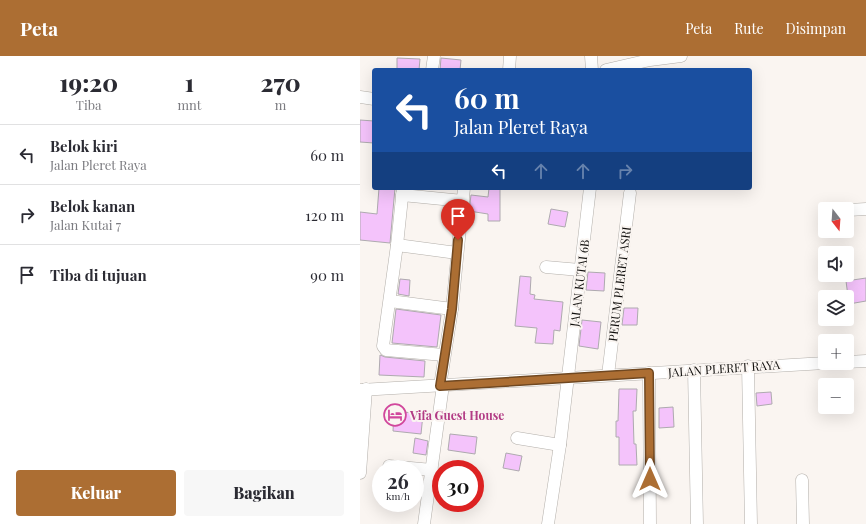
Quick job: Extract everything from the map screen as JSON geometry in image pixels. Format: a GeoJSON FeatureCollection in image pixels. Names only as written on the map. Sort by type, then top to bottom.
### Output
{"type":"FeatureCollection","features":[{"type":"Feature","properties":{"kind":"street"},"geometry":{"type":"LineString","coordinates":[[432,68],[434,56]]}},
{"type":"Feature","properties":{"kind":"street"},"geometry":{"type":"LineString","coordinates":[[510,56],[512,68]]}},
{"type":"Feature","properties":{"kind":"street"},"geometry":{"type":"LineString","coordinates":[[591,56],[592,68]]}},
{"type":"Feature","properties":{"kind":"street"},"geometry":{"type":"LineString","coordinates":[[615,68],[650,60],[681,56]]}},
{"type":"Feature","properties":{"kind":"street"},"geometry":{"type":"LineString","coordinates":[[360,97],[372,99]]}},
{"type":"Feature","properties":{"kind":"street"},"geometry":{"type":"LineString","coordinates":[[433,460],[444,355],[452,309],[464,190]]}},
{"type":"Feature","properties":{"kind":"street","name":"JALAN KUTAI 6B"},"geometry":{"type":"LineString","coordinates":[[548,524],[560,445],[590,190]]}},
{"type":"Feature","properties":{"kind":"street"},"geometry":{"type":"LineString","coordinates":[[444,355],[386,350],[383,346],[397,245],[402,191],[463,201]]}},
{"type":"Feature","properties":{"kind":"street","name":"PERUM PLERET ASRI"},"geometry":{"type":"LineString","coordinates":[[608,375],[630,193]]}},
{"type":"Feature","properties":{"kind":"street"},"geometry":{"type":"LineString","coordinates":[[854,210],[866,209]]}},
{"type":"Feature","properties":{"kind":"street"},"geometry":{"type":"LineString","coordinates":[[397,245],[457,253]]}},
{"type":"Feature","properties":{"kind":"street"},"geometry":{"type":"LineString","coordinates":[[546,267],[580,270]]}},
{"type":"Feature","properties":{"kind":"street"},"geometry":{"type":"LineString","coordinates":[[390,301],[452,309]]}},
{"type":"Feature","properties":{"kind":"street"},"geometry":{"type":"LineString","coordinates":[[854,362],[866,361]]}},
{"type":"Feature","properties":{"kind":"street","name":"JALAN PLERET RAYA"},"geometry":{"type":"LineString","coordinates":[[363,389],[748,366],[818,363]]}},
{"type":"Feature","properties":{"kind":"street"},"geometry":{"type":"LineString","coordinates":[[748,366],[751,524]]}},
{"type":"Feature","properties":{"kind":"street"},"geometry":{"type":"LineString","coordinates":[[694,370],[697,524]]}},
{"type":"Feature","properties":{"kind":"street"},"geometry":{"type":"LineString","coordinates":[[649,373],[650,524]]}},
{"type":"Feature","properties":{"kind":"street"},"geometry":{"type":"LineString","coordinates":[[360,473],[363,389]]}},
{"type":"Feature","properties":{"kind":"street"},"geometry":{"type":"LineString","coordinates":[[517,438],[560,445]]}},
{"type":"Feature","properties":{"kind":"street"},"geometry":{"type":"LineString","coordinates":[[424,469],[432,470],[424,524]]}},
{"type":"Feature","properties":{"kind":"street"},"geometry":{"type":"LineString","coordinates":[[802,480],[803,524]]}},
{"type":"Feature","properties":{"kind":"building"},"geometry":{"type":"Polygon","coordinates":[[[397,58],[420,59],[419,68],[397,68],[397,58]]]}},
{"type":"Feature","properties":{"kind":"building"},"geometry":{"type":"Polygon","coordinates":[[[441,58],[461,60],[460,68],[440,68],[441,58]]]}},
{"type":"Feature","properties":{"kind":"building"},"geometry":{"type":"Polygon","coordinates":[[[360,120],[372,121],[372,143],[360,142],[360,120]]]}},
{"type":"Feature","properties":{"kind":"building"},"geometry":{"type":"Polygon","coordinates":[[[379,190],[395,190],[390,243],[360,240],[360,212],[377,214],[379,190]]]}},
{"type":"Feature","properties":{"kind":"building"},"geometry":{"type":"Polygon","coordinates":[[[489,190],[500,190],[500,221],[488,221],[488,214],[469,211],[471,195],[488,197],[489,190]]]}},
{"type":"Feature","properties":{"kind":"building"},"geometry":{"type":"Polygon","coordinates":[[[551,209],[568,212],[565,227],[548,224],[551,209]]]}},
{"type":"Feature","properties":{"kind":"building"},"geometry":{"type":"Polygon","coordinates":[[[588,272],[605,273],[604,291],[586,290],[588,272]]]}},
{"type":"Feature","properties":{"kind":"building"},"geometry":{"type":"Polygon","coordinates":[[[520,276],[531,277],[530,294],[535,295],[534,299],[563,302],[560,331],[554,330],[553,344],[535,343],[537,328],[515,326],[520,276]]]}},
{"type":"Feature","properties":{"kind":"building"},"geometry":{"type":"Polygon","coordinates":[[[866,278],[866,301],[854,303],[854,290],[847,290],[846,282],[854,282],[854,280],[866,278]]]}},
{"type":"Feature","properties":{"kind":"building"},"geometry":{"type":"Polygon","coordinates":[[[400,279],[410,280],[409,296],[398,294],[400,279]]]}},
{"type":"Feature","properties":{"kind":"building"},"geometry":{"type":"Polygon","coordinates":[[[624,308],[638,308],[637,325],[622,325],[624,308]]]}},
{"type":"Feature","properties":{"kind":"building"},"geometry":{"type":"Polygon","coordinates":[[[396,309],[441,315],[437,347],[392,343],[396,309]]]}},
{"type":"Feature","properties":{"kind":"building"},"geometry":{"type":"Polygon","coordinates":[[[582,320],[601,322],[598,349],[579,346],[582,320]]]}},
{"type":"Feature","properties":{"kind":"building"},"geometry":{"type":"Polygon","coordinates":[[[380,355],[385,357],[425,361],[424,377],[379,375],[380,355]]]}},
{"type":"Feature","properties":{"kind":"building"},"geometry":{"type":"Polygon","coordinates":[[[619,389],[637,389],[636,411],[633,411],[634,444],[636,444],[637,465],[619,465],[619,437],[616,437],[616,421],[618,421],[619,389]]]}},
{"type":"Feature","properties":{"kind":"building"},"geometry":{"type":"Polygon","coordinates":[[[771,392],[772,404],[757,406],[756,393],[771,392]]]}},
{"type":"Feature","properties":{"kind":"building"},"geometry":{"type":"Polygon","coordinates":[[[673,407],[674,427],[659,428],[659,408],[673,407]]]}},
{"type":"Feature","properties":{"kind":"building"},"geometry":{"type":"Polygon","coordinates":[[[394,411],[423,414],[421,434],[393,431],[394,411]]]}},
{"type":"Feature","properties":{"kind":"building"},"geometry":{"type":"Polygon","coordinates":[[[450,434],[477,437],[475,454],[448,450],[450,434]]]}},
{"type":"Feature","properties":{"kind":"building"},"geometry":{"type":"Polygon","coordinates":[[[415,438],[428,441],[426,455],[413,453],[415,438]]]}},
{"type":"Feature","properties":{"kind":"building"},"geometry":{"type":"Polygon","coordinates":[[[506,453],[522,456],[519,471],[503,468],[506,453]]]}},
{"type":"Feature","properties":{"kind":"place","name":"Vifa Guest House"},"geometry":{"type":"Point","coordinates":[395,415]}},
{"type":"Feature","properties":{"kind":"route"},"geometry":{"type":"LineString","coordinates":[[458,240],[452,309],[440,386],[649,373],[650,479]]}}]}
